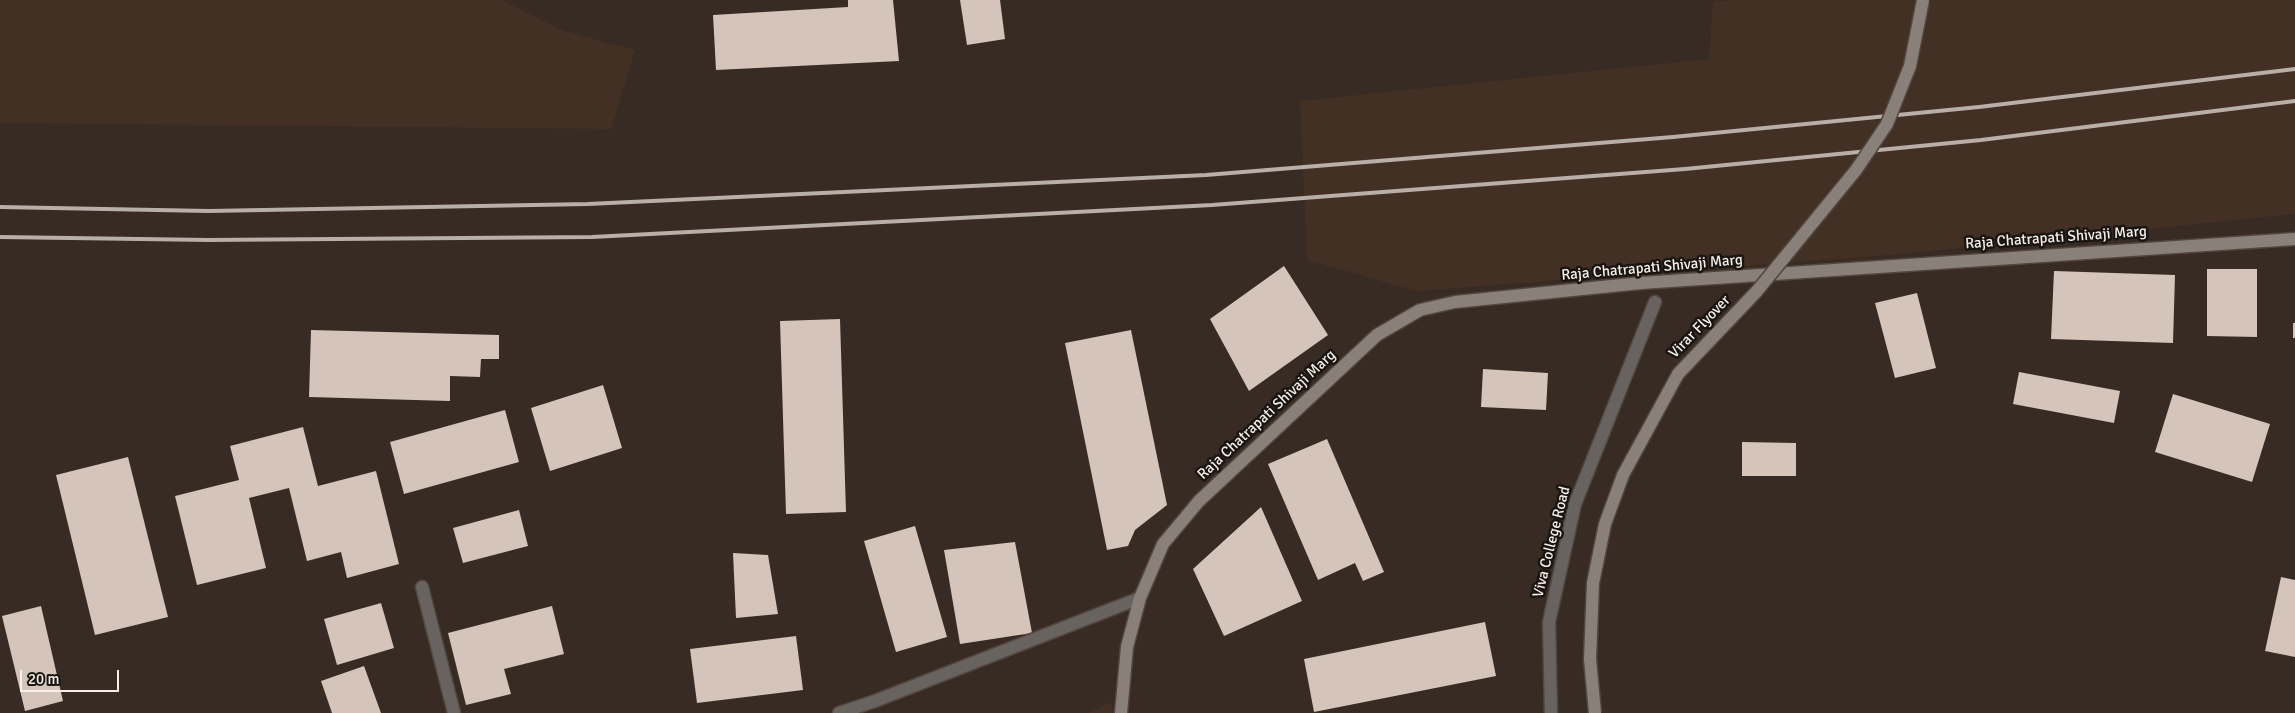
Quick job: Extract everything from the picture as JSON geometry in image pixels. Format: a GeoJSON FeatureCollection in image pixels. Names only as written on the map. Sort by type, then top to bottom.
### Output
{"type":"FeatureCollection","features":[{"type":"Feature","properties":{"kind":"street","name":"Virar Flyover"},"geometry":{"type":"LineString","coordinates":[[1595,713],[1590,659],[1593,583],[1605,524],[1623,475],[1678,374],[1758,291],[1856,170],[1886,124],[1910,66],[1923,0]]}},
{"type":"Feature","properties":{"kind":"street","name":"Raja Chatrapati Shivaji Marg"},"geometry":{"type":"LineString","coordinates":[[1121,713],[1127,647],[1140,598],[1163,544],[1199,502],[1377,335],[1420,310],[1455,302],[1641,283],[2295,239]]}},
{"type":"Feature","properties":{"kind":"street","name":"Viva College Road"},"geometry":{"type":"LineString","coordinates":[[1551,713],[1549,622],[1576,504],[1655,302]]}},
{"type":"Feature","properties":{"kind":"street"},"geometry":{"type":"LineString","coordinates":[[422,587],[454,713]]}},
{"type":"Feature","properties":{"kind":"street"},"geometry":{"type":"LineString","coordinates":[[839,713],[884,698],[1140,598]]}},
{"type":"Feature","properties":{"kind":"shaded area"},"geometry":{"type":"Polygon","coordinates":[[[0,0],[501,0],[561,30],[635,50],[611,129],[0,123],[0,0]]]}},
{"type":"Feature","properties":{"kind":"shaded area"},"geometry":{"type":"Polygon","coordinates":[[[1732,0],[2295,0],[2295,214],[1890,255],[1416,291],[1307,260],[1300,101],[1709,59],[1713,2],[1732,0]]]}},
{"type":"Feature","properties":{"kind":"shaded area"},"geometry":{"type":"Polygon","coordinates":[[[1112,702],[1112,713],[1088,713],[1112,702]]]}},
{"type":"Feature","properties":{"kind":"building"},"geometry":{"type":"Polygon","coordinates":[[[848,0],[893,0],[899,61],[716,70],[713,15],[848,7],[848,0]]]}},
{"type":"Feature","properties":{"kind":"building"},"geometry":{"type":"Polygon","coordinates":[[[960,0],[1000,0],[1005,39],[967,45],[960,0]]]}},
{"type":"Feature","properties":{"kind":"building"},"geometry":{"type":"Polygon","coordinates":[[[1284,266],[1328,335],[1249,391],[1210,319],[1284,266]]]}},
{"type":"Feature","properties":{"kind":"building"},"geometry":{"type":"Polygon","coordinates":[[[2207,269],[2257,269],[2257,337],[2207,336],[2207,269]]]}},
{"type":"Feature","properties":{"kind":"building"},"geometry":{"type":"Polygon","coordinates":[[[2054,271],[2175,275],[2173,343],[2051,339],[2054,271]]]}},
{"type":"Feature","properties":{"kind":"building"},"geometry":{"type":"Polygon","coordinates":[[[1917,293],[1936,368],[1895,378],[1875,303],[1917,293]]]}},
{"type":"Feature","properties":{"kind":"building"},"geometry":{"type":"Polygon","coordinates":[[[840,319],[846,512],[786,514],[780,321],[840,319]]]}},
{"type":"Feature","properties":{"kind":"building"},"geometry":{"type":"Polygon","coordinates":[[[2293,323],[2295,323],[2295,338],[2293,338],[2293,323]]]}},
{"type":"Feature","properties":{"kind":"building"},"geometry":{"type":"Polygon","coordinates":[[[311,330],[499,335],[499,359],[481,359],[480,377],[450,376],[450,401],[309,397],[311,330]]]}},
{"type":"Feature","properties":{"kind":"building"},"geometry":{"type":"Polygon","coordinates":[[[1131,330],[1167,505],[1135,530],[1128,546],[1107,550],[1065,343],[1131,330]]]}},
{"type":"Feature","properties":{"kind":"building"},"geometry":{"type":"Polygon","coordinates":[[[1483,369],[1548,373],[1546,410],[1481,407],[1483,369]]]}},
{"type":"Feature","properties":{"kind":"building"},"geometry":{"type":"Polygon","coordinates":[[[2019,372],[2120,391],[2114,423],[2013,404],[2019,372]]]}},
{"type":"Feature","properties":{"kind":"building"},"geometry":{"type":"Polygon","coordinates":[[[603,385],[622,448],[550,471],[531,408],[603,385]]]}},
{"type":"Feature","properties":{"kind":"building"},"geometry":{"type":"Polygon","coordinates":[[[2173,394],[2270,424],[2252,482],[2155,452],[2173,394]]]}},
{"type":"Feature","properties":{"kind":"building"},"geometry":{"type":"Polygon","coordinates":[[[505,410],[519,462],[404,494],[390,442],[505,410]]]}},
{"type":"Feature","properties":{"kind":"building"},"geometry":{"type":"Polygon","coordinates":[[[303,427],[318,486],[376,471],[399,564],[347,578],[341,552],[307,561],[289,488],[249,498],[266,568],[197,585],[175,496],[239,480],[230,446],[303,427]]]}},
{"type":"Feature","properties":{"kind":"building"},"geometry":{"type":"Polygon","coordinates":[[[1327,439],[1384,572],[1363,581],[1355,563],[1318,580],[1268,464],[1327,439]]]}},
{"type":"Feature","properties":{"kind":"building"},"geometry":{"type":"Polygon","coordinates":[[[1742,442],[1796,443],[1796,476],[1742,476],[1742,442]]]}},
{"type":"Feature","properties":{"kind":"building"},"geometry":{"type":"Polygon","coordinates":[[[128,457],[168,617],[95,635],[56,475],[128,457]]]}},
{"type":"Feature","properties":{"kind":"building"},"geometry":{"type":"Polygon","coordinates":[[[1261,507],[1302,601],[1224,636],[1193,569],[1261,507]]]}},
{"type":"Feature","properties":{"kind":"building"},"geometry":{"type":"Polygon","coordinates":[[[519,510],[528,546],[463,563],[453,528],[519,510]]]}},
{"type":"Feature","properties":{"kind":"building"},"geometry":{"type":"Polygon","coordinates":[[[915,526],[947,637],[896,652],[864,541],[915,526]]]}},
{"type":"Feature","properties":{"kind":"building"},"geometry":{"type":"Polygon","coordinates":[[[1015,542],[1032,633],[960,644],[944,550],[1015,542]]]}},
{"type":"Feature","properties":{"kind":"building"},"geometry":{"type":"Polygon","coordinates":[[[733,553],[768,555],[778,614],[736,618],[733,553]]]}},
{"type":"Feature","properties":{"kind":"building"},"geometry":{"type":"Polygon","coordinates":[[[2281,577],[2295,580],[2295,657],[2265,651],[2281,577]]]}},
{"type":"Feature","properties":{"kind":"building"},"geometry":{"type":"Polygon","coordinates":[[[381,603],[394,648],[337,665],[324,619],[381,603]]]}},
{"type":"Feature","properties":{"kind":"building"},"geometry":{"type":"Polygon","coordinates":[[[41,606],[63,701],[25,711],[2,616],[41,606]]]}},
{"type":"Feature","properties":{"kind":"building"},"geometry":{"type":"Polygon","coordinates":[[[552,606],[564,654],[504,669],[511,694],[466,705],[448,633],[552,606]]]}},
{"type":"Feature","properties":{"kind":"building"},"geometry":{"type":"Polygon","coordinates":[[[1485,622],[1496,676],[1314,712],[1304,659],[1485,622]]]}},
{"type":"Feature","properties":{"kind":"building"},"geometry":{"type":"Polygon","coordinates":[[[796,636],[803,690],[697,703],[690,649],[796,636]]]}},
{"type":"Feature","properties":{"kind":"building"},"geometry":{"type":"Polygon","coordinates":[[[364,666],[381,713],[332,713],[321,681],[364,666]]]}},
{"type":"Feature","properties":{"kind":"railway"},"geometry":{"type":"LineString","coordinates":[[0,207],[209,211],[588,204],[1206,175],[1673,137],[1979,107],[2295,69]]}},
{"type":"Feature","properties":{"kind":"railway"},"geometry":{"type":"LineString","coordinates":[[0,237],[208,240],[592,237],[1212,205],[1685,169],[1981,140],[2295,101]]}}]}
